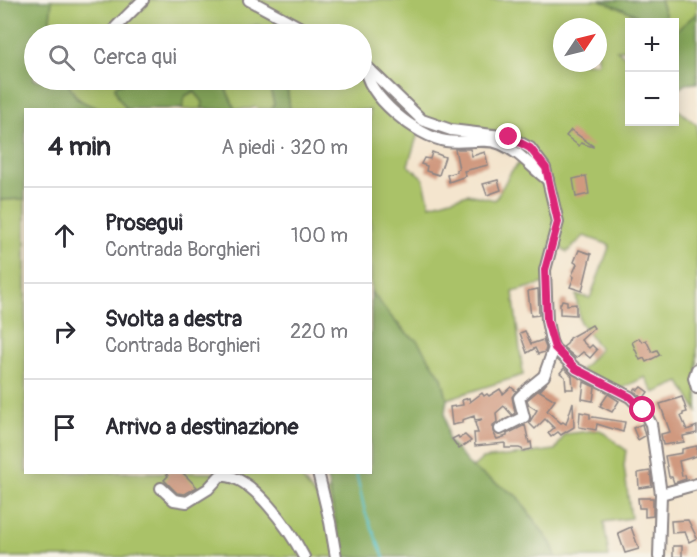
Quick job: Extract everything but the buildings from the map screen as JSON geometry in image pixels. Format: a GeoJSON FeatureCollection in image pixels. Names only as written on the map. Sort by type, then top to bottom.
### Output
{"type":"FeatureCollection","features":[{"type":"Feature","properties":{"kind":"street"},"geometry":{"type":"LineString","coordinates":[[119,24],[143,0]]}},
{"type":"Feature","properties":{"kind":"street"},"geometry":{"type":"LineString","coordinates":[[249,0],[293,24]]}},
{"type":"Feature","properties":{"kind":"street"},"geometry":{"type":"LineString","coordinates":[[372,73],[422,120],[451,130],[509,137],[530,148],[546,168],[558,222],[545,270],[547,321],[555,348],[576,369],[630,397],[643,410],[651,424],[661,494],[659,557]]}},
{"type":"Feature","properties":{"kind":"street"},"geometry":{"type":"LineString","coordinates":[[500,429],[524,417],[519,398],[544,376],[555,348]]}},
{"type":"Feature","properties":{"kind":"street"},"geometry":{"type":"LineString","coordinates":[[697,369],[694,378],[697,388]]}},
{"type":"Feature","properties":{"kind":"street"},"geometry":{"type":"LineString","coordinates":[[318,474],[336,557]]}},
{"type":"Feature","properties":{"kind":"street"},"geometry":{"type":"LineString","coordinates":[[161,488],[174,500],[187,502],[208,489],[220,476],[229,475],[247,485],[279,516],[304,557]]}},
{"type":"Feature","properties":{"kind":"street"},"geometry":{"type":"LineString","coordinates":[[661,494],[697,484]]}},
{"type":"Feature","properties":{"kind":"green space"},"geometry":{"type":"Polygon","coordinates":[[[0,0],[52,0],[49,24],[24,24],[24,90],[72,90],[77,99],[96,108],[24,108],[24,199],[0,200],[0,0]]]}},
{"type":"Feature","properties":{"kind":"green space"},"geometry":{"type":"Polygon","coordinates":[[[52,0],[600,0],[632,13],[640,18],[625,18],[625,50],[617,50],[625,57],[625,126],[679,126],[679,110],[697,125],[697,411],[680,382],[654,393],[645,377],[621,389],[580,371],[600,349],[580,322],[576,295],[590,298],[610,245],[584,236],[567,252],[552,241],[545,283],[513,292],[523,375],[447,399],[442,378],[372,293],[372,108],[290,108],[287,90],[372,90],[372,24],[49,24],[52,0]],[[423,118],[408,165],[423,178],[430,205],[468,194],[495,200],[511,172],[531,150],[504,134],[449,125],[423,118]]]}},
{"type":"Feature","properties":{"kind":"green space"},"geometry":{"type":"Polygon","coordinates":[[[600,0],[660,0],[665,18],[640,18],[600,0]]]}},
{"type":"Feature","properties":{"kind":"green space"},"geometry":{"type":"Polygon","coordinates":[[[660,0],[697,0],[697,13],[679,29],[679,18],[665,18],[660,0]]]}},
{"type":"Feature","properties":{"kind":"green space"},"geometry":{"type":"Polygon","coordinates":[[[697,13],[697,83],[686,84],[679,88],[679,72],[679,29],[697,13]]]}},
{"type":"Feature","properties":{"kind":"green space"},"geometry":{"type":"Polygon","coordinates":[[[71,90],[116,90],[126,108],[98,108],[90,106],[71,90]]]}},
{"type":"Feature","properties":{"kind":"green space"},"geometry":{"type":"Polygon","coordinates":[[[116,90],[226,90],[235,108],[202,108],[203,102],[194,91],[185,96],[182,108],[126,108],[116,90]]]}},
{"type":"Feature","properties":{"kind":"green space"},"geometry":{"type":"Polygon","coordinates":[[[226,90],[270,90],[274,104],[272,108],[235,108],[226,90]]]}},
{"type":"Feature","properties":{"kind":"green space"},"geometry":{"type":"Polygon","coordinates":[[[270,90],[287,90],[290,108],[272,108],[274,104],[270,90]]]}},
{"type":"Feature","properties":{"kind":"green space"},"geometry":{"type":"Polygon","coordinates":[[[194,91],[203,102],[202,108],[182,108],[185,96],[194,91]]]}},
{"type":"Feature","properties":{"kind":"green space"},"geometry":{"type":"Polygon","coordinates":[[[24,199],[24,474],[299,474],[315,496],[331,490],[343,557],[0,557],[0,200],[24,199]]]}},
{"type":"Feature","properties":{"kind":"green space"},"geometry":{"type":"Polygon","coordinates":[[[372,293],[404,331],[416,339],[442,378],[447,399],[445,413],[448,440],[472,468],[517,496],[552,545],[556,557],[343,557],[326,474],[372,474],[372,293]]]}},
{"type":"Feature","properties":{"kind":"green space"},"geometry":{"type":"Polygon","coordinates":[[[600,430],[626,450],[624,466],[631,518],[604,522],[609,557],[556,557],[552,545],[517,496],[472,468],[482,459],[555,450],[565,434],[600,430]]]}},
{"type":"Feature","properties":{"kind":"waterway"},"geometry":{"type":"LineString","coordinates":[[356,474],[365,512],[384,557]]}},
{"type":"Feature","properties":{"kind":"route"},"geometry":{"type":"LineString","coordinates":[[509,137],[530,148],[546,168],[558,222],[545,270],[547,321],[551,341],[576,369],[630,397],[643,410]]}}]}
